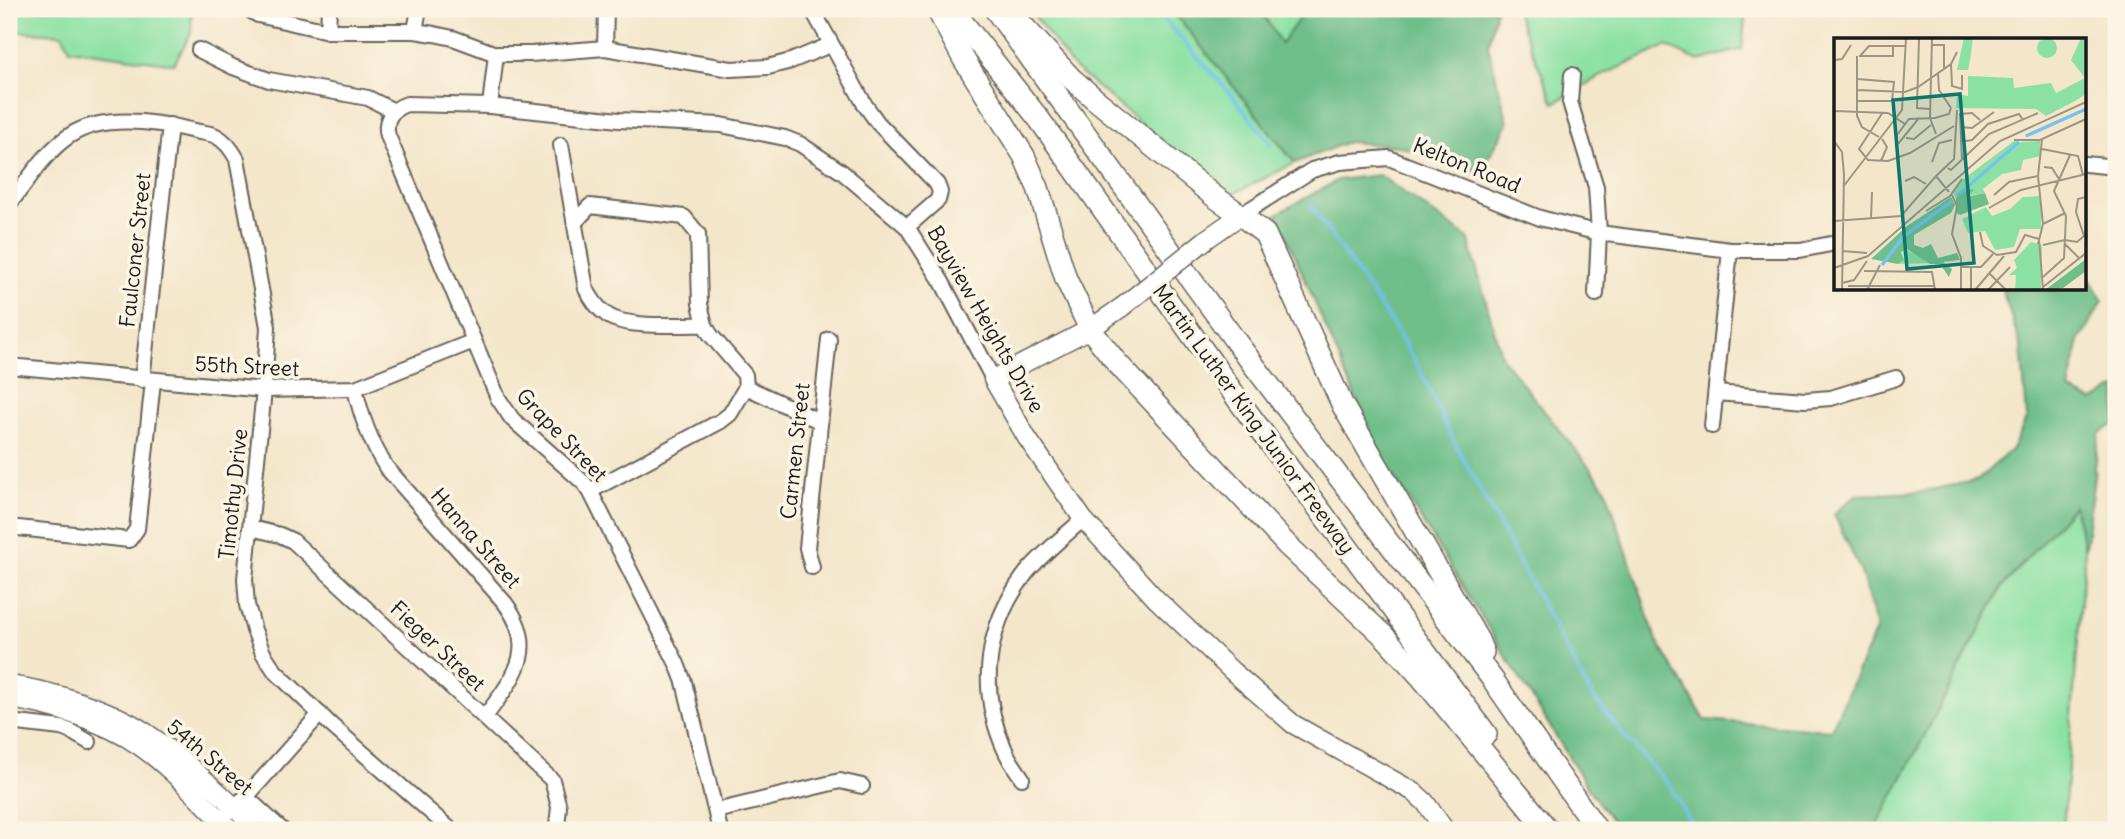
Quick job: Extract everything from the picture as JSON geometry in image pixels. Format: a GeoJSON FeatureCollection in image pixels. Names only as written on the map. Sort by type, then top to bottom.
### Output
{"type":"FeatureCollection","features":[{"type":"Feature","properties":{"kind":"highway"},"geometry":{"type":"LineString","coordinates":[[937,9],[963,58],[1024,156],[1038,188],[1066,279],[1090,329],[1117,363],[1287,545],[1384,636],[1548,830]]}},
{"type":"Feature","properties":{"kind":"highway","name":"Martin Luther King Junior Freeway"},"geometry":{"type":"LineString","coordinates":[[952,9],[1039,119],[1239,401],[1556,830]]}},
{"type":"Feature","properties":{"kind":"highway","name":"Martin Luther King Junior Freeway"},"geometry":{"type":"LineString","coordinates":[[995,9],[1237,343],[1493,680],[1597,830]]}},
{"type":"Feature","properties":{"kind":"highway"},"geometry":{"type":"LineString","coordinates":[[1007,9],[1088,93],[1215,197],[1265,234],[1343,406],[1478,640],[1493,680]]}},
{"type":"Feature","properties":{"kind":"main road","name":"Kelton Road"},"geometry":{"type":"LineString","coordinates":[[993,379],[1090,329],[1241,215]]}},
{"type":"Feature","properties":{"kind":"main road","name":"Bayview Heights Drive"},"geometry":{"type":"LineString","coordinates":[[993,379],[1027,438],[1083,519],[1156,599],[1293,724],[1414,792],[1445,830]]}},
{"type":"Feature","properties":{"kind":"main road","name":"54th Street"},"geometry":{"type":"LineString","coordinates":[[9,685],[87,704],[142,730],[240,802],[259,830]]}},
{"type":"Feature","properties":{"kind":"main road","name":"54th Street"},"geometry":{"type":"LineString","coordinates":[[9,699],[26,701],[82,717],[138,745],[165,766],[221,827]]}},
{"type":"Feature","properties":{"kind":"street"},"geometry":{"type":"LineString","coordinates":[[248,9],[258,15],[328,31],[415,31],[453,38],[496,54],[605,48],[731,69],[749,69],[792,61],[830,45]]}},
{"type":"Feature","properties":{"kind":"street"},"geometry":{"type":"LineString","coordinates":[[328,31],[330,9]]}},
{"type":"Feature","properties":{"kind":"street"},"geometry":{"type":"LineString","coordinates":[[415,31],[419,9]]}},
{"type":"Feature","properties":{"kind":"street"},"geometry":{"type":"LineString","coordinates":[[605,48],[606,9]]}},
{"type":"Feature","properties":{"kind":"street"},"geometry":{"type":"LineString","coordinates":[[812,9],[864,105],[937,184],[940,192],[938,200],[907,227]]}},
{"type":"Feature","properties":{"kind":"street"},"geometry":{"type":"LineString","coordinates":[[199,51],[269,80],[368,98],[394,111]]}},
{"type":"Feature","properties":{"kind":"street"},"geometry":{"type":"LineString","coordinates":[[490,106],[496,54]]}},
{"type":"Feature","properties":{"kind":"street"},"geometry":{"type":"LineString","coordinates":[[1572,75],[1570,102],[1597,187],[1599,233],[1596,294]]}},
{"type":"Feature","properties":{"kind":"street","name":"Bayview Heights Drive"},"geometry":{"type":"LineString","coordinates":[[394,111],[407,104],[490,106],[619,120],[721,125],[785,138],[800,144],[842,172],[907,227],[943,282],[993,379]]}},
{"type":"Feature","properties":{"kind":"street","name":"Grape Street"},"geometry":{"type":"LineString","coordinates":[[394,111],[387,122],[388,136],[498,398],[512,419],[590,491],[684,682],[720,830]]}},
{"type":"Feature","properties":{"kind":"street","name":"Timothy Drive"},"geometry":{"type":"LineString","coordinates":[[9,204],[51,150],[87,127],[131,121],[170,125],[217,136],[230,146],[237,159],[268,327],[246,583],[247,605],[254,630],[263,653],[275,671],[451,830]]}},
{"type":"Feature","properties":{"kind":"street","name":"Faulconer Street"},"geometry":{"type":"LineString","coordinates":[[9,527],[129,540],[137,530],[147,380],[170,125]]}},
{"type":"Feature","properties":{"kind":"street"},"geometry":{"type":"LineString","coordinates":[[561,145],[586,289],[595,305],[614,320],[625,323],[705,325]]}},
{"type":"Feature","properties":{"kind":"street","name":"Kelton Road"},"geometry":{"type":"LineString","coordinates":[[1241,215],[1312,170],[1340,162],[1389,158],[1540,218],[1599,233],[1730,250],[1800,250],[1834,243]]}},
{"type":"Feature","properties":{"kind":"street"},"geometry":{"type":"LineString","coordinates":[[2086,164],[2116,167]]}},
{"type":"Feature","properties":{"kind":"street"},"geometry":{"type":"LineString","coordinates":[[575,222],[590,206],[688,219],[698,234],[700,304],[705,325],[745,375],[746,387],[730,414],[721,421],[590,491]]}},
{"type":"Feature","properties":{"kind":"street"},"geometry":{"type":"LineString","coordinates":[[1712,426],[1730,250]]}},
{"type":"Feature","properties":{"kind":"street","name":"Carmen Street"},"geometry":{"type":"LineString","coordinates":[[812,567],[807,548],[829,339]]}},
{"type":"Feature","properties":{"kind":"street","name":"55th Street"},"geometry":{"type":"LineString","coordinates":[[9,366],[264,390],[355,388],[474,341]]}},
{"type":"Feature","properties":{"kind":"street"},"geometry":{"type":"LineString","coordinates":[[1716,393],[1805,400],[1831,398],[1896,378]]}},
{"type":"Feature","properties":{"kind":"street"},"geometry":{"type":"LineString","coordinates":[[746,387],[819,421]]}},
{"type":"Feature","properties":{"kind":"street","name":"Hanna Street"},"geometry":{"type":"LineString","coordinates":[[355,388],[373,447],[386,467],[505,603],[515,619],[521,639],[517,670],[485,717]]}},
{"type":"Feature","properties":{"kind":"street"},"geometry":{"type":"LineString","coordinates":[[1022,778],[1005,751],[991,711],[988,661],[996,626],[1025,574],[1083,519]]}},
{"type":"Feature","properties":{"kind":"street","name":"Fieger Street"},"geometry":{"type":"LineString","coordinates":[[251,528],[281,535],[293,541],[552,780],[558,797],[558,829]]}},
{"type":"Feature","properties":{"kind":"street"},"geometry":{"type":"LineString","coordinates":[[221,827],[240,802],[320,714]]}},
{"type":"Feature","properties":{"kind":"street"},"geometry":{"type":"LineString","coordinates":[[9,722],[70,731],[89,742]]}},
{"type":"Feature","properties":{"kind":"street"},"geometry":{"type":"LineString","coordinates":[[716,811],[840,781],[862,786]]}},
{"type":"Feature","properties":{"kind":"street"},"geometry":{"type":"LineString","coordinates":[[240,802],[282,830]]}},
{"type":"Feature","properties":{"kind":"green space"},"geometry":{"type":"Polygon","coordinates":[[[11,9],[192,9],[191,33],[174,64],[70,49],[62,34],[9,31],[11,9]]]}},
{"type":"Feature","properties":{"kind":"green space"},"geometry":{"type":"Polygon","coordinates":[[[1029,9],[1178,9],[1176,15],[1295,163],[1229,196],[1073,67],[1029,9]]]}},
{"type":"Feature","properties":{"kind":"green space"},"geometry":{"type":"Polygon","coordinates":[[[1178,9],[1260,9],[1281,44],[1306,9],[1496,9],[1488,46],[1508,123],[1481,172],[1399,146],[1347,142],[1295,163],[1176,15],[1178,9]]]}},
{"type":"Feature","properties":{"kind":"green space"},"geometry":{"type":"Polygon","coordinates":[[[1260,9],[1306,9],[1281,45],[1260,9]]]}},
{"type":"Feature","properties":{"kind":"green space"},"geometry":{"type":"Polygon","coordinates":[[[1515,9],[1746,9],[1742,49],[1699,61],[1666,46],[1597,78],[1554,103],[1515,9]]]}},
{"type":"Feature","properties":{"kind":"green space"},"geometry":{"type":"Polygon","coordinates":[[[1379,175],[1468,238],[1502,358],[1605,487],[1656,639],[1705,720],[1831,730],[1877,628],[1861,572],[1834,514],[1856,495],[1921,492],[1978,480],[2013,448],[2027,417],[2021,347],[2002,290],[2086,290],[2086,273],[2103,301],[2079,341],[2069,390],[2093,401],[2116,388],[2116,423],[2099,434],[2085,550],[2074,505],[2002,587],[1875,830],[1619,830],[1592,794],[1380,454],[1277,214],[1338,180],[1379,175]]]}},
{"type":"Feature","properties":{"kind":"green space"},"geometry":{"type":"Polygon","coordinates":[[[2074,505],[2085,550],[2063,830],[1875,830],[2002,587],[2074,505]]]}},
{"type":"Feature","properties":{"kind":"waterway"},"geometry":{"type":"LineString","coordinates":[[1155,9],[1272,145]]}},
{"type":"Feature","properties":{"kind":"waterway"},"geometry":{"type":"LineString","coordinates":[[1311,206],[1394,326],[1420,370],[1450,434],[1591,695],[1670,786],[1695,830]]}}]}
